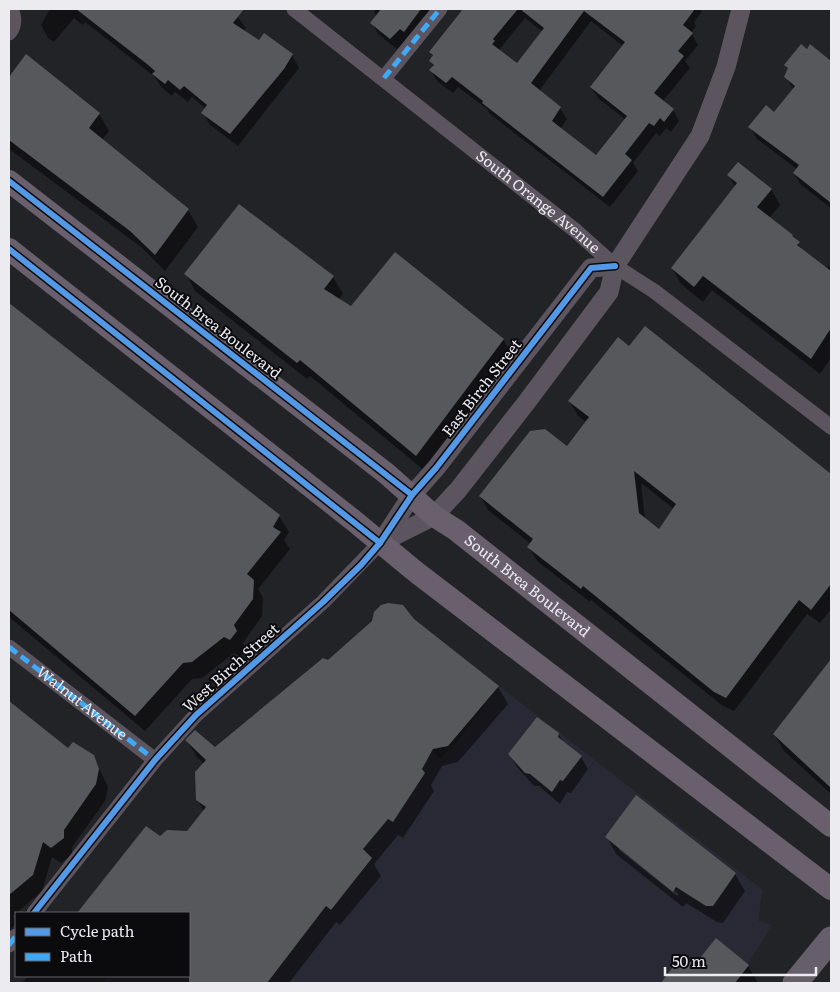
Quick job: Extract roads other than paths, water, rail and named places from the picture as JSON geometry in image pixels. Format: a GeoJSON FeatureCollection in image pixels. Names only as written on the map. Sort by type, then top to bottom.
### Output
{"type":"FeatureCollection","features":[{"type":"Feature","properties":{"kind":"main road","name":"South Brea Boulevard"},"geometry":{"type":"LineString","coordinates":[[9,181],[412,495],[434,516],[456,530],[831,826]]}},
{"type":"Feature","properties":{"kind":"main road"},"geometry":{"type":"LineString","coordinates":[[9,249],[380,543],[831,889]]}},
{"type":"Feature","properties":{"kind":"main road"},"geometry":{"type":"LineString","coordinates":[[795,983],[831,939]]}},
{"type":"Feature","properties":{"kind":"street"},"geometry":{"type":"LineString","coordinates":[[9,33],[14,27],[12,9]]}},
{"type":"Feature","properties":{"kind":"street","name":"South Orange Avenue"},"geometry":{"type":"LineString","coordinates":[[294,9],[576,231],[615,266],[654,291],[831,427]]}},
{"type":"Feature","properties":{"kind":"street"},"geometry":{"type":"LineString","coordinates":[[384,78],[440,9]]}},
{"type":"Feature","properties":{"kind":"street"},"geometry":{"type":"LineString","coordinates":[[380,543],[434,516],[458,490],[609,292],[615,266],[700,136],[726,67],[741,9]]}},
{"type":"Feature","properties":{"kind":"street","name":"East Birch Street"},"geometry":{"type":"LineString","coordinates":[[380,543],[412,495],[436,468],[591,268],[615,266]]}},
{"type":"Feature","properties":{"kind":"street","name":"West Birch Street"},"geometry":{"type":"LineString","coordinates":[[35,912],[155,760],[196,714],[323,602],[380,543]]}},
{"type":"Feature","properties":{"kind":"street","name":"Walnut Avenue"},"geometry":{"type":"LineString","coordinates":[[9,647],[155,760]]}}]}
